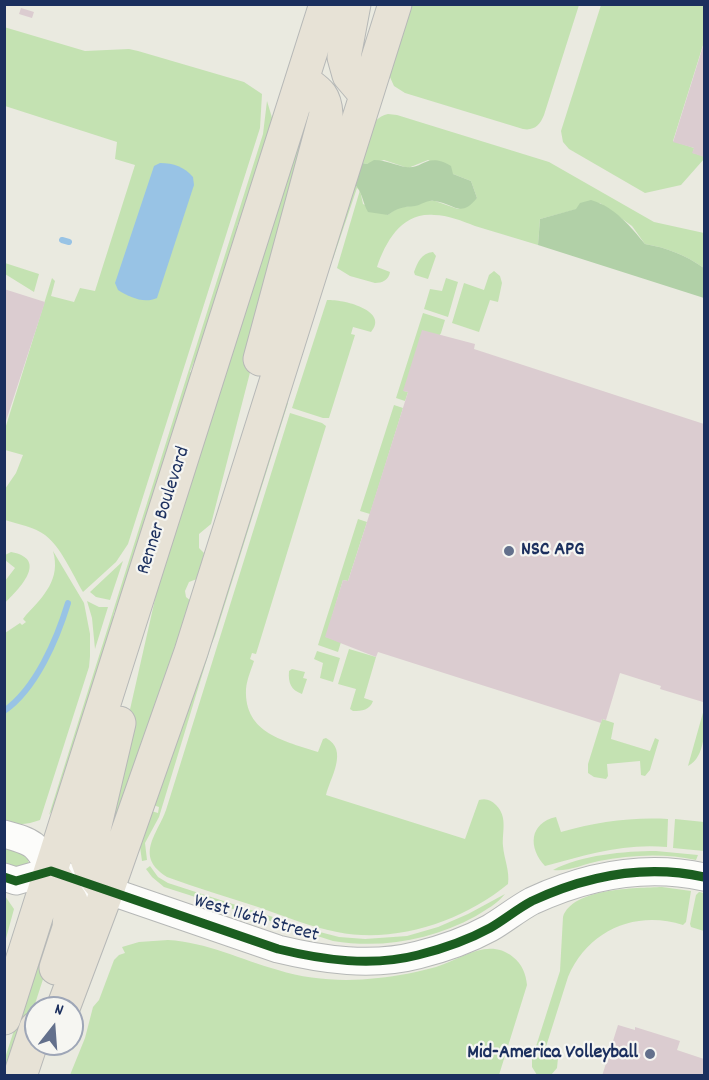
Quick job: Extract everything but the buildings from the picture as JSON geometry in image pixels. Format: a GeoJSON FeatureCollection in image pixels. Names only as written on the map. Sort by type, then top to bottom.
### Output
{"type":"FeatureCollection","features":[{"type":"Feature","properties":{"kind":"main road","name":"Renner Boulevard"},"geometry":{"type":"LineString","coordinates":[[4,1018],[326,4]]}},
{"type":"Feature","properties":{"kind":"main road"},"geometry":{"type":"LineString","coordinates":[[354,4],[344,57],[349,75],[366,95]]}},
{"type":"Feature","properties":{"kind":"main road"},"geometry":{"type":"LineString","coordinates":[[68,996],[191,652],[395,4]]}},
{"type":"Feature","properties":{"kind":"main road"},"geometry":{"type":"LineString","coordinates":[[238,502],[238,446],[326,114],[325,102],[319,92],[302,80]]}},
{"type":"Feature","properties":{"kind":"main road"},"geometry":{"type":"LineString","coordinates":[[107,891],[92,873],[87,859],[141,630],[137,598]]}},
{"type":"Feature","properties":{"kind":"main road"},"geometry":{"type":"LineString","coordinates":[[47,996],[69,928],[71,901],[51,871]]}},
{"type":"Feature","properties":{"kind":"main road"},"geometry":{"type":"LineString","coordinates":[[20,1076],[27,1056]]}},
{"type":"Feature","properties":{"kind":"main road"},"geometry":{"type":"LineString","coordinates":[[37,1076],[44,1056]]}},
{"type":"Feature","properties":{"kind":"street"},"geometry":{"type":"LineString","coordinates":[[4,834],[26,840],[39,849],[51,871],[16,881],[4,877]]}},
{"type":"Feature","properties":{"kind":"street","name":"West 116th Street"},"geometry":{"type":"LineString","coordinates":[[51,871],[278,949],[312,957],[350,961],[388,960],[417,956],[488,929],[530,902],[594,878],[644,871],[705,877]]}},
{"type":"Feature","properties":{"kind":"green space"},"geometry":{"type":"Polygon","coordinates":[[[406,5],[579,5],[544,115],[538,124],[530,129],[523,129],[405,93],[394,86],[389,75],[406,5]]]}},
{"type":"Feature","properties":{"kind":"green space"},"geometry":{"type":"Polygon","coordinates":[[[601,5],[704,5],[704,42],[673,141],[694,148],[693,153],[704,156],[704,159],[681,185],[645,193],[569,149],[563,142],[561,131],[601,5]]]}},
{"type":"Feature","properties":{"kind":"green space"},"geometry":{"type":"Polygon","coordinates":[[[4,27],[85,51],[129,49],[138,51],[244,82],[262,94],[260,128],[128,544],[116,562],[83,592],[51,540],[36,530],[5,520],[5,489],[16,473],[23,455],[5,450],[5,429],[52,278],[55,281],[51,296],[74,302],[80,288],[95,291],[135,165],[115,159],[117,142],[5,106],[4,27]]]}},
{"type":"Feature","properties":{"kind":"green space"},"geometry":{"type":"Polygon","coordinates":[[[267,101],[273,121],[242,222],[239,221],[237,226],[240,227],[197,363],[194,362],[190,372],[193,373],[118,611],[115,610],[113,617],[116,619],[66,775],[63,775],[61,782],[64,783],[58,802],[49,815],[263,134],[267,101]]]}},
{"type":"Feature","properties":{"kind":"green space"},"geometry":{"type":"Polygon","coordinates":[[[388,114],[397,115],[549,162],[654,222],[704,233],[704,268],[676,253],[645,244],[632,226],[600,203],[540,219],[538,245],[444,216],[423,215],[413,218],[397,230],[385,247],[377,267],[390,272],[385,281],[375,283],[350,276],[337,268],[360,190],[363,204],[388,215],[397,208],[417,205],[425,201],[435,201],[458,209],[477,198],[471,181],[428,160],[408,168],[384,160],[367,164],[358,162],[371,126],[388,114]]]}},
{"type":"Feature","properties":{"kind":"green space"},"geometry":{"type":"Polygon","coordinates":[[[312,118],[314,124],[211,524],[199,534],[199,548],[204,553],[197,579],[189,582],[185,591],[186,597],[191,601],[116,833],[102,833],[163,564],[304,128],[312,118]]]}},
{"type":"Feature","properties":{"kind":"green space"},"geometry":{"type":"Polygon","coordinates":[[[374,160],[406,167],[436,160],[443,162],[451,166],[453,174],[471,181],[477,198],[466,208],[461,209],[431,201],[400,208],[388,215],[368,212],[354,184],[358,162],[367,164],[374,160]]]}},
{"type":"Feature","properties":{"kind":"green space"},"geometry":{"type":"Polygon","coordinates":[[[354,184],[360,190],[357,188],[333,259],[332,255],[354,184]]]}},
{"type":"Feature","properties":{"kind":"green space"},"geometry":{"type":"Polygon","coordinates":[[[591,200],[615,212],[645,244],[676,253],[704,268],[704,298],[538,245],[540,219],[576,209],[580,203],[591,200]]]}},
{"type":"Feature","properties":{"kind":"green space"},"geometry":{"type":"Polygon","coordinates":[[[433,252],[436,256],[428,279],[415,275],[414,272],[420,259],[433,252]]]}},
{"type":"Feature","properties":{"kind":"green space"},"geometry":{"type":"Polygon","coordinates":[[[5,263],[39,274],[34,292],[5,274],[5,263]]]}},
{"type":"Feature","properties":{"kind":"green space"},"geometry":{"type":"Polygon","coordinates":[[[494,271],[500,276],[502,283],[498,302],[490,300],[479,332],[452,323],[464,283],[484,290],[489,275],[494,271]]]}},
{"type":"Feature","properties":{"kind":"green space"},"geometry":{"type":"Polygon","coordinates":[[[446,278],[458,282],[448,317],[424,309],[430,289],[442,291],[446,278]]]}},
{"type":"Feature","properties":{"kind":"green space"},"geometry":{"type":"Polygon","coordinates":[[[327,300],[343,301],[362,307],[374,318],[375,324],[371,332],[353,327],[351,334],[355,335],[329,418],[323,418],[292,408],[327,300]]]}},
{"type":"Feature","properties":{"kind":"green space"},"geometry":{"type":"Polygon","coordinates":[[[423,313],[445,320],[441,333],[404,391],[408,392],[405,401],[396,398],[423,313]]]}},
{"type":"Feature","properties":{"kind":"green space"},"geometry":{"type":"Polygon","coordinates":[[[283,402],[288,403],[215,636],[212,643],[207,642],[283,402]]]}},
{"type":"Feature","properties":{"kind":"green space"},"geometry":{"type":"Polygon","coordinates":[[[394,405],[403,408],[370,514],[360,511],[394,405]]]}},
{"type":"Feature","properties":{"kind":"green space"},"geometry":{"type":"Polygon","coordinates":[[[290,413],[326,426],[256,654],[252,653],[250,659],[254,661],[246,689],[247,704],[252,716],[259,726],[269,733],[293,744],[318,752],[323,739],[326,738],[333,743],[337,757],[336,765],[326,795],[465,839],[479,800],[492,802],[502,814],[508,884],[471,909],[450,919],[405,932],[359,935],[307,924],[167,877],[157,869],[150,853],[151,845],[166,810],[290,413]]]}},
{"type":"Feature","properties":{"kind":"green space"},"geometry":{"type":"Polygon","coordinates":[[[358,519],[367,522],[348,581],[343,580],[326,637],[341,642],[338,652],[318,645],[358,519]]]}},
{"type":"Feature","properties":{"kind":"green space"},"geometry":{"type":"Polygon","coordinates":[[[53,551],[84,603],[90,634],[89,667],[40,820],[18,824],[5,820],[5,633],[20,623],[22,625],[26,622],[23,619],[45,594],[55,570],[53,551]]]}},
{"type":"Feature","properties":{"kind":"green space"},"geometry":{"type":"Polygon","coordinates":[[[11,552],[28,561],[30,568],[23,583],[5,603],[5,581],[15,568],[5,560],[5,555],[11,552]]]}},
{"type":"Feature","properties":{"kind":"green space"},"geometry":{"type":"Polygon","coordinates":[[[123,561],[110,600],[96,597],[90,592],[123,561]]]}},
{"type":"Feature","properties":{"kind":"green space"},"geometry":{"type":"Polygon","coordinates":[[[87,601],[99,607],[108,607],[95,649],[92,618],[87,601]]]}},
{"type":"Feature","properties":{"kind":"green space"},"geometry":{"type":"Polygon","coordinates":[[[205,648],[210,649],[159,817],[145,843],[147,860],[142,861],[140,847],[151,811],[158,813],[159,807],[153,805],[205,648]]]}},
{"type":"Feature","properties":{"kind":"green space"},"geometry":{"type":"Polygon","coordinates":[[[349,649],[376,657],[364,698],[373,701],[368,708],[362,710],[350,709],[356,689],[338,684],[349,649]]]}},
{"type":"Feature","properties":{"kind":"green space"},"geometry":{"type":"Polygon","coordinates":[[[317,651],[340,658],[333,682],[320,678],[323,663],[314,659],[317,651]]]}},
{"type":"Feature","properties":{"kind":"green space"},"geometry":{"type":"Polygon","coordinates":[[[292,669],[305,672],[303,678],[307,679],[302,694],[293,688],[290,682],[289,671],[292,669]]]}},
{"type":"Feature","properties":{"kind":"green space"},"geometry":{"type":"Polygon","coordinates":[[[704,709],[701,749],[694,762],[688,766],[704,709]]]}},
{"type":"Feature","properties":{"kind":"green space"},"geometry":{"type":"Polygon","coordinates":[[[602,719],[614,723],[611,739],[650,751],[655,738],[659,740],[650,770],[645,776],[641,775],[640,761],[607,764],[606,779],[594,777],[588,773],[588,764],[602,719]]]}},
{"type":"Feature","properties":{"kind":"green space"},"geometry":{"type":"Polygon","coordinates":[[[556,817],[561,832],[614,821],[668,819],[667,847],[620,848],[545,866],[536,852],[534,837],[540,825],[556,817]]]}},
{"type":"Feature","properties":{"kind":"green space"},"geometry":{"type":"Polygon","coordinates":[[[675,819],[704,822],[704,851],[673,848],[675,819]]]}},
{"type":"Feature","properties":{"kind":"green space"},"geometry":{"type":"Polygon","coordinates":[[[4,847],[25,853],[29,858],[28,865],[21,868],[5,865],[4,847]]]}},
{"type":"Feature","properties":{"kind":"green space"},"geometry":{"type":"Polygon","coordinates":[[[656,851],[698,855],[696,860],[659,856],[623,857],[570,869],[553,870],[589,857],[656,851]]]}},
{"type":"Feature","properties":{"kind":"green space"},"geometry":{"type":"Polygon","coordinates":[[[150,866],[158,877],[168,883],[339,937],[365,939],[407,936],[438,927],[505,894],[495,904],[476,916],[425,937],[389,943],[352,943],[333,941],[164,887],[146,869],[150,866]]]}},
{"type":"Feature","properties":{"kind":"green space"},"geometry":{"type":"Polygon","coordinates":[[[662,887],[691,891],[686,922],[683,925],[648,920],[631,922],[601,936],[588,947],[568,977],[544,1053],[558,1058],[557,1068],[551,1075],[537,1075],[532,1067],[532,1059],[560,971],[563,917],[569,907],[591,895],[622,889],[662,887]]]}},
{"type":"Feature","properties":{"kind":"green space"},"geometry":{"type":"Polygon","coordinates":[[[699,892],[704,893],[704,931],[691,927],[690,924],[696,895],[699,892]]]}},
{"type":"Feature","properties":{"kind":"green space"},"geometry":{"type":"Polygon","coordinates":[[[5,896],[14,909],[5,942],[5,896]]]}},
{"type":"Feature","properties":{"kind":"green space"},"geometry":{"type":"Polygon","coordinates":[[[46,932],[57,936],[38,996],[25,996],[46,932]]]}},
{"type":"Feature","properties":{"kind":"green space"},"geometry":{"type":"Polygon","coordinates":[[[182,941],[290,973],[340,980],[378,978],[415,972],[436,967],[475,951],[494,949],[504,951],[519,963],[527,985],[499,1075],[70,1075],[78,1056],[84,1056],[84,1040],[93,1007],[99,1000],[114,960],[125,953],[122,947],[139,942],[182,941]]]}},
{"type":"Feature","properties":{"kind":"green space"},"geometry":{"type":"Polygon","coordinates":[[[24,1000],[24,1038],[12,1075],[5,1076],[5,1058],[24,1000]]]}},
{"type":"Feature","properties":{"kind":"water"},"geometry":{"type":"Polygon","coordinates":[[[160,163],[182,168],[193,177],[194,185],[157,298],[142,300],[118,290],[115,283],[154,166],[160,163]]]}},
{"type":"Feature","properties":{"kind":"waterway"},"geometry":{"type":"LineString","coordinates":[[62,240],[69,242]]}},
{"type":"Feature","properties":{"kind":"waterway"},"geometry":{"type":"LineString","coordinates":[[4,711],[26,690],[44,662],[68,603]]}},
{"type":"Feature","properties":{"kind":"cycle path"},"geometry":{"type":"LineString","coordinates":[[4,877],[16,881],[51,871],[278,949],[348,961],[401,959],[455,944],[490,928],[532,901],[552,892],[595,879],[638,872],[682,873],[704,877]]}},
{"type":"Feature","properties":{"kind":"place","name":"NSC APG"},"geometry":{"type":"Point","coordinates":[509,551]}},
{"type":"Feature","properties":{"kind":"place","name":"Mid-America Volleyball"},"geometry":{"type":"Point","coordinates":[650,1054]}}]}
